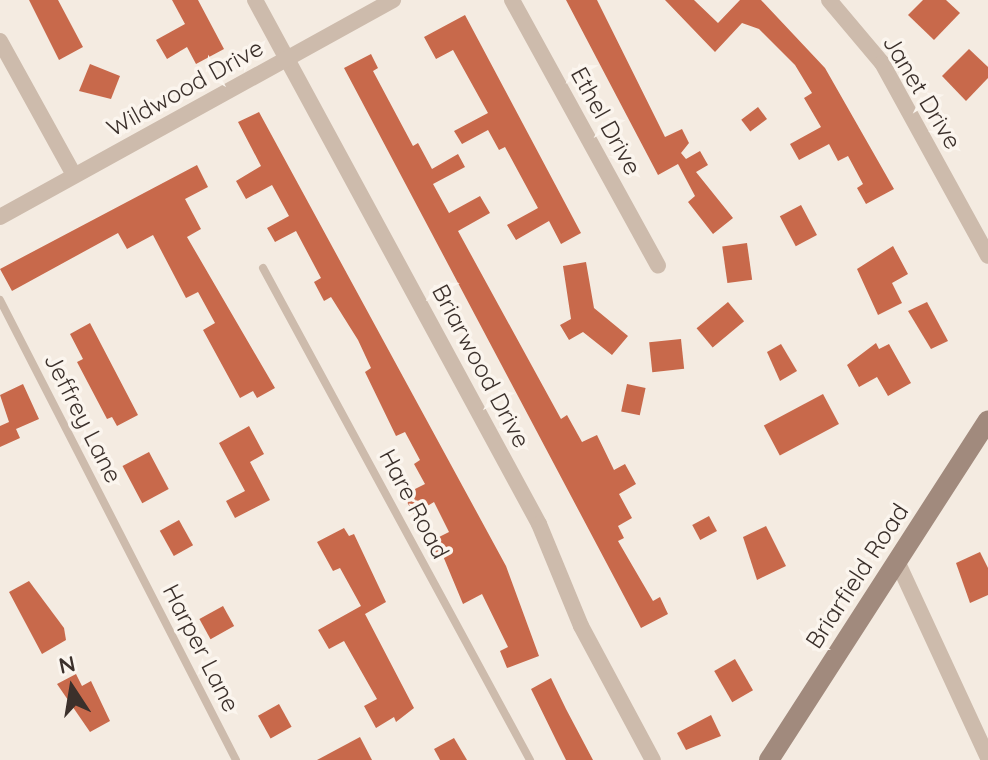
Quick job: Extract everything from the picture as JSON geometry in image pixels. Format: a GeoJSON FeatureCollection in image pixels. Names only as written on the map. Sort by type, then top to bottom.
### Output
{"type":"FeatureCollection","features":[{"type":"Feature","properties":{"kind":"main road","name":"Briarfield Road"},"geometry":{"type":"LineString","coordinates":[[769,760],[988,420]]}},
{"type":"Feature","properties":{"kind":"street","name":"Briarwood Drive"},"geometry":{"type":"LineString","coordinates":[[255,0],[539,524],[581,626],[653,760]]}},
{"type":"Feature","properties":{"kind":"street","name":"Wildwood Drive"},"geometry":{"type":"LineString","coordinates":[[0,217],[393,0]]}},
{"type":"Feature","properties":{"kind":"street","name":"Ethel Drive"},"geometry":{"type":"LineString","coordinates":[[512,0],[658,266]]}},
{"type":"Feature","properties":{"kind":"street","name":"Janet Drive"},"geometry":{"type":"LineString","coordinates":[[829,0],[882,63],[988,256]]}},
{"type":"Feature","properties":{"kind":"street"},"geometry":{"type":"LineString","coordinates":[[0,41],[74,175]]}},
{"type":"Feature","properties":{"kind":"street"},"geometry":{"type":"LineString","coordinates":[[897,561],[988,758]]}},
{"type":"Feature","properties":{"kind":"lane","name":"Hare Road"},"geometry":{"type":"LineString","coordinates":[[263,268],[530,760]]}},
{"type":"Feature","properties":{"kind":"lane","name":"Jeffrey Lane"},"geometry":{"type":"LineString","coordinates":[[0,300],[131,553]]}},
{"type":"Feature","properties":{"kind":"lane","name":"Harper Lane"},"geometry":{"type":"LineString","coordinates":[[131,553],[236,760]]}},
{"type":"Feature","properties":{"kind":"building"},"geometry":{"type":"Polygon","coordinates":[[[29,0],[58,0],[83,47],[59,60],[29,0]]]}},
{"type":"Feature","properties":{"kind":"building"},"geometry":{"type":"Polygon","coordinates":[[[172,0],[198,0],[224,49],[196,64],[187,47],[167,59],[156,40],[185,24],[172,0]]]}},
{"type":"Feature","properties":{"kind":"building"},"geometry":{"type":"Polygon","coordinates":[[[566,0],[597,0],[665,137],[682,129],[689,143],[681,153],[686,159],[700,151],[708,165],[696,172],[733,218],[713,234],[688,202],[695,196],[678,164],[658,175],[566,0]]]}},
{"type":"Feature","properties":{"kind":"building"},"geometry":{"type":"Polygon","coordinates":[[[665,0],[694,0],[718,23],[740,0],[761,0],[825,68],[894,189],[866,204],[857,188],[863,184],[848,156],[838,161],[829,144],[799,160],[790,144],[821,127],[804,98],[812,93],[795,65],[759,29],[742,23],[715,52],[665,0]]]}},
{"type":"Feature","properties":{"kind":"building"},"geometry":{"type":"Polygon","coordinates":[[[923,0],[946,0],[960,13],[934,40],[908,15],[923,0]]]}},
{"type":"Feature","properties":{"kind":"building"},"geometry":{"type":"Polygon","coordinates":[[[465,15],[581,233],[561,244],[549,221],[516,240],[507,225],[538,208],[505,147],[499,150],[488,130],[462,144],[454,131],[488,113],[453,50],[436,59],[424,37],[465,15]]]}},
{"type":"Feature","properties":{"kind":"building"},"geometry":{"type":"Polygon","coordinates":[[[969,49],[988,67],[988,78],[966,101],[942,76],[969,49]]]}},
{"type":"Feature","properties":{"kind":"building"},"geometry":{"type":"Polygon","coordinates":[[[371,54],[378,68],[373,71],[413,146],[418,143],[432,169],[458,154],[465,167],[433,184],[449,213],[480,196],[490,213],[458,231],[561,419],[567,415],[582,442],[597,435],[614,470],[625,464],[636,484],[619,494],[632,518],[618,526],[624,538],[618,541],[653,601],[660,597],[668,614],[641,628],[344,68],[371,54]]]}},
{"type":"Feature","properties":{"kind":"building"},"geometry":{"type":"Polygon","coordinates":[[[90,64],[120,76],[111,99],[79,91],[90,64]]]}},
{"type":"Feature","properties":{"kind":"building"},"geometry":{"type":"Polygon","coordinates":[[[758,107],[767,119],[750,132],[741,120],[758,107]]]}},
{"type":"Feature","properties":{"kind":"building"},"geometry":{"type":"Polygon","coordinates":[[[259,112],[506,566],[539,656],[507,668],[500,651],[508,647],[482,594],[463,604],[443,556],[438,559],[429,542],[449,532],[434,502],[414,514],[403,495],[425,484],[414,464],[420,460],[405,432],[396,436],[365,372],[371,368],[358,340],[331,297],[324,301],[314,282],[321,278],[296,231],[275,242],[267,228],[289,216],[272,185],[246,199],[236,181],[261,166],[238,122],[259,112]]]}},
{"type":"Feature","properties":{"kind":"building"},"geometry":{"type":"Polygon","coordinates":[[[197,165],[208,187],[185,199],[201,229],[187,237],[275,388],[257,398],[253,391],[240,398],[203,330],[215,323],[198,292],[186,298],[153,235],[127,249],[118,233],[12,291],[0,269],[197,165]]]}},
{"type":"Feature","properties":{"kind":"building"},"geometry":{"type":"Polygon","coordinates":[[[801,205],[817,235],[796,246],[780,216],[801,205]]]}},
{"type":"Feature","properties":{"kind":"building"},"geometry":{"type":"Polygon","coordinates":[[[747,243],[752,280],[727,283],[722,246],[747,243]]]}},
{"type":"Feature","properties":{"kind":"building"},"geometry":{"type":"Polygon","coordinates":[[[893,246],[908,274],[892,283],[902,303],[878,315],[857,269],[893,246]]]}},
{"type":"Feature","properties":{"kind":"building"},"geometry":{"type":"Polygon","coordinates":[[[586,262],[594,308],[628,336],[612,355],[583,332],[569,340],[560,325],[571,319],[563,266],[586,262]]]}},
{"type":"Feature","properties":{"kind":"building"},"geometry":{"type":"Polygon","coordinates":[[[728,302],[744,321],[713,348],[697,328],[728,302]]]}},
{"type":"Feature","properties":{"kind":"building"},"geometry":{"type":"Polygon","coordinates":[[[927,302],[948,341],[931,349],[908,311],[927,302]]]}},
{"type":"Feature","properties":{"kind":"building"},"geometry":{"type":"Polygon","coordinates":[[[90,323],[138,415],[117,426],[112,417],[107,419],[77,362],[83,359],[70,334],[90,323]]]}},
{"type":"Feature","properties":{"kind":"building"},"geometry":{"type":"Polygon","coordinates":[[[681,339],[684,369],[652,372],[649,342],[681,339]]]}},
{"type":"Feature","properties":{"kind":"building"},"geometry":{"type":"Polygon","coordinates":[[[876,343],[879,349],[889,344],[911,383],[888,396],[877,377],[859,387],[847,365],[876,343]]]}},
{"type":"Feature","properties":{"kind":"building"},"geometry":{"type":"Polygon","coordinates":[[[781,344],[797,371],[780,381],[767,352],[781,344]]]}},
{"type":"Feature","properties":{"kind":"building"},"geometry":{"type":"Polygon","coordinates":[[[23,384],[39,419],[16,429],[20,438],[0,447],[0,426],[9,422],[0,395],[23,384]]]}},
{"type":"Feature","properties":{"kind":"building"},"geometry":{"type":"Polygon","coordinates":[[[627,384],[646,388],[640,415],[621,411],[627,384]]]}},
{"type":"Feature","properties":{"kind":"building"},"geometry":{"type":"Polygon","coordinates":[[[823,394],[839,424],[780,455],[764,425],[823,394]]]}},
{"type":"Feature","properties":{"kind":"building"},"geometry":{"type":"Polygon","coordinates":[[[249,426],[264,454],[250,462],[270,500],[235,518],[226,501],[245,491],[219,443],[249,426]]]}},
{"type":"Feature","properties":{"kind":"building"},"geometry":{"type":"Polygon","coordinates":[[[149,452],[169,489],[142,503],[123,466],[149,452]]]}},
{"type":"Feature","properties":{"kind":"building"},"geometry":{"type":"Polygon","coordinates":[[[709,516],[717,531],[700,540],[692,525],[709,516]]]}},
{"type":"Feature","properties":{"kind":"building"},"geometry":{"type":"Polygon","coordinates":[[[179,520],[193,545],[174,556],[160,531],[179,520]]]}},
{"type":"Feature","properties":{"kind":"building"},"geometry":{"type":"Polygon","coordinates":[[[766,526],[786,566],[757,580],[743,537],[766,526]]]}},
{"type":"Feature","properties":{"kind":"building"},"geometry":{"type":"Polygon","coordinates":[[[344,528],[349,536],[354,534],[386,602],[365,614],[414,708],[396,722],[394,717],[376,728],[364,706],[377,699],[344,641],[329,649],[318,630],[361,606],[340,568],[333,571],[317,542],[344,528]]]}},
{"type":"Feature","properties":{"kind":"building"},"geometry":{"type":"Polygon","coordinates":[[[980,552],[988,568],[988,595],[970,603],[956,563],[980,552]]]}},
{"type":"Feature","properties":{"kind":"building"},"geometry":{"type":"Polygon","coordinates":[[[29,581],[64,628],[66,640],[42,654],[9,592],[29,581]]]}},
{"type":"Feature","properties":{"kind":"building"},"geometry":{"type":"Polygon","coordinates":[[[223,606],[234,626],[211,639],[199,619],[223,606]]]}},
{"type":"Feature","properties":{"kind":"building"},"geometry":{"type":"Polygon","coordinates":[[[735,659],[753,690],[732,702],[714,671],[735,659]]]}},
{"type":"Feature","properties":{"kind":"building"},"geometry":{"type":"Polygon","coordinates":[[[76,674],[82,686],[91,681],[110,721],[90,732],[57,684],[76,674]]]}},
{"type":"Feature","properties":{"kind":"building"},"geometry":{"type":"Polygon","coordinates":[[[551,678],[593,760],[566,760],[531,689],[551,678]]]}},
{"type":"Feature","properties":{"kind":"building"},"geometry":{"type":"Polygon","coordinates":[[[279,704],[292,727],[271,738],[258,716],[279,704]]]}},
{"type":"Feature","properties":{"kind":"building"},"geometry":{"type":"Polygon","coordinates":[[[711,715],[721,736],[686,750],[677,733],[711,715]]]}},
{"type":"Feature","properties":{"kind":"building"},"geometry":{"type":"Polygon","coordinates":[[[360,737],[372,760],[317,760],[360,737]]]}},
{"type":"Feature","properties":{"kind":"building"},"geometry":{"type":"Polygon","coordinates":[[[454,738],[467,760],[440,760],[434,749],[454,738]]]}}]}
